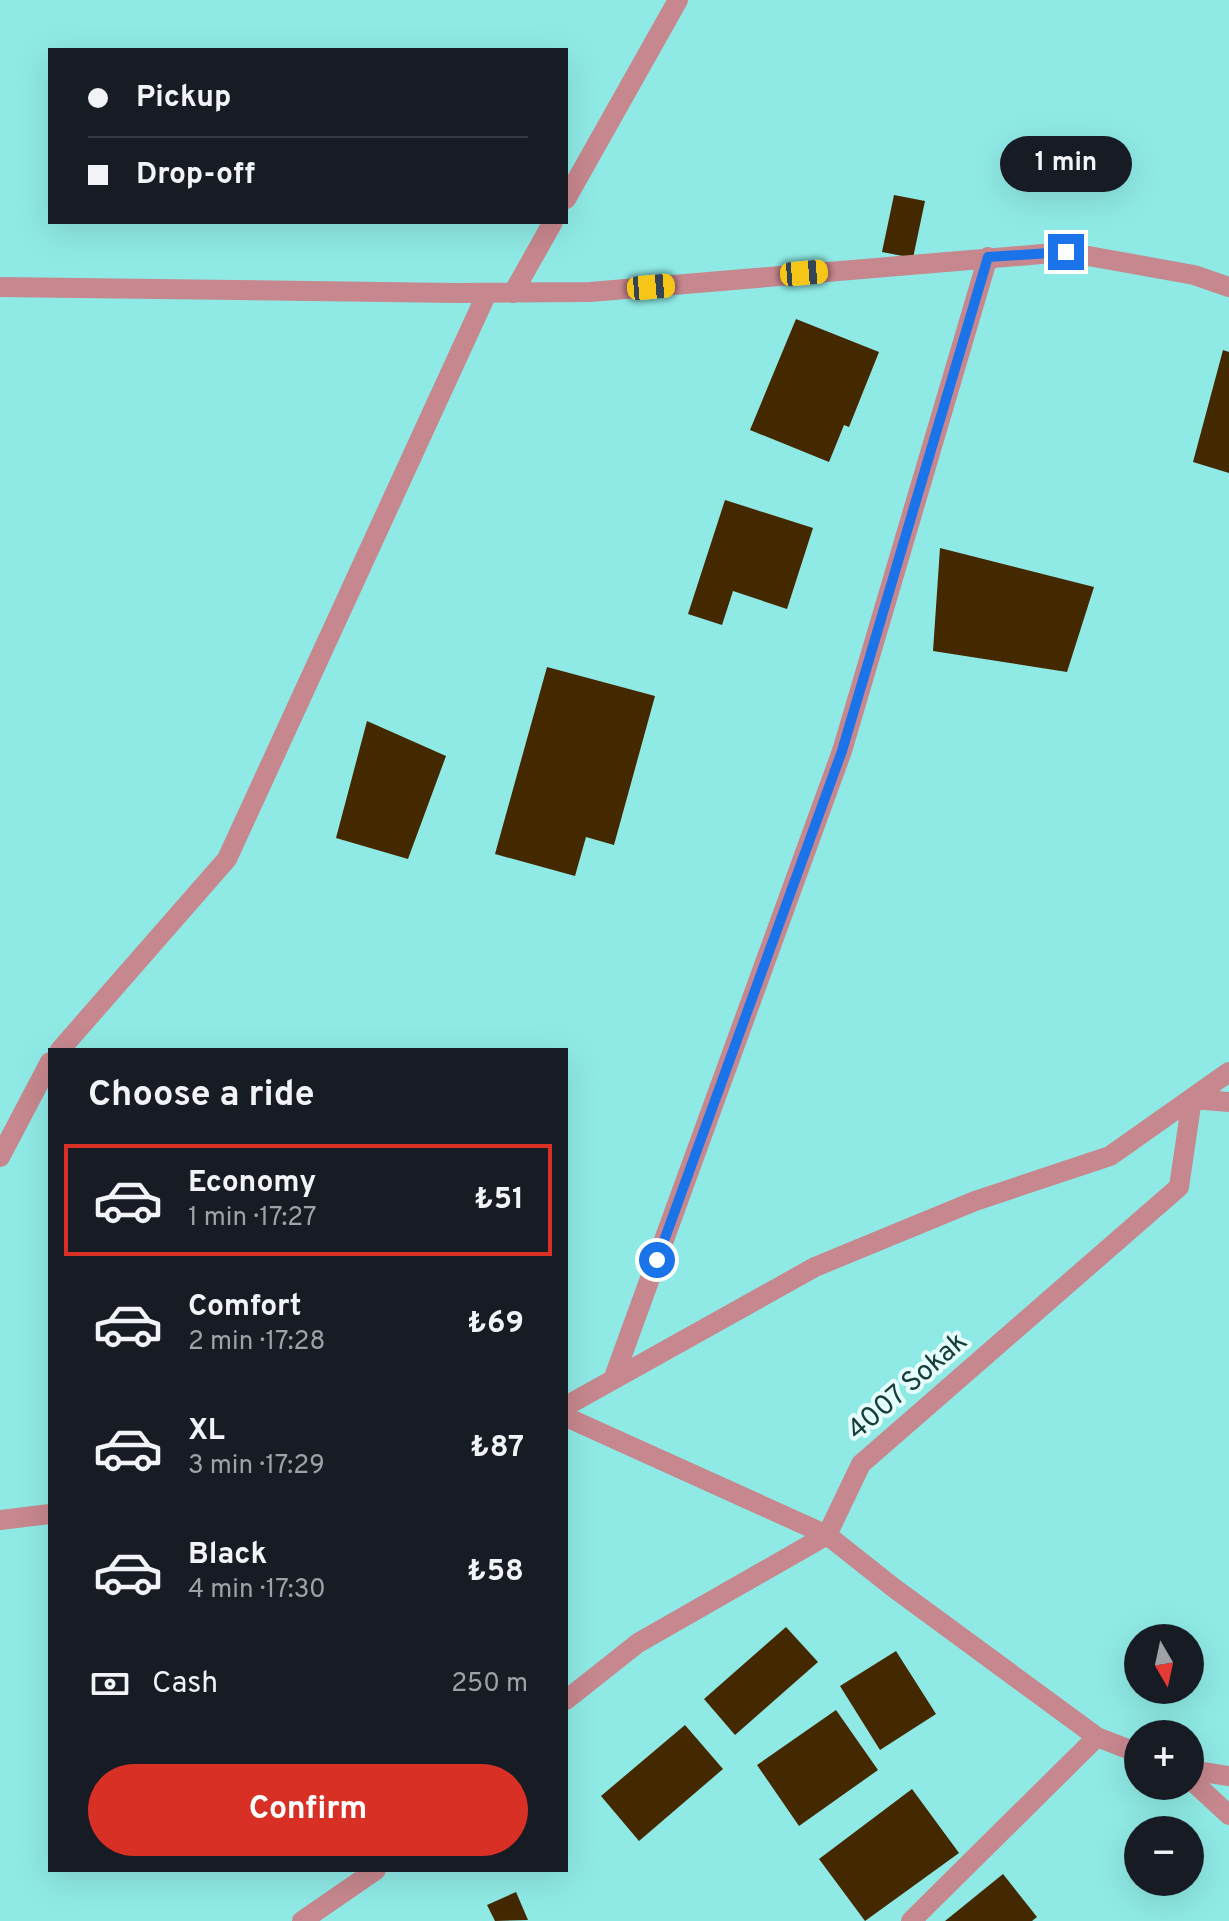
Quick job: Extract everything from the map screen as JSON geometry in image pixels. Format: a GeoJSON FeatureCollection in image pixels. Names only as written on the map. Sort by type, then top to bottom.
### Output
{"type":"FeatureCollection","features":[{"type":"Feature","properties":{"kind":"street"},"geometry":{"type":"LineString","coordinates":[[568,195],[678,0]]}},
{"type":"Feature","properties":{"kind":"street"},"geometry":{"type":"LineString","coordinates":[[513,293],[552,224]]}},
{"type":"Feature","properties":{"kind":"street"},"geometry":{"type":"LineString","coordinates":[[0,287],[590,292],[1066,252],[1194,275],[1229,287]]}},
{"type":"Feature","properties":{"kind":"street"},"geometry":{"type":"LineString","coordinates":[[613,1380],[842,751],[988,257]]}},
{"type":"Feature","properties":{"kind":"street"},"geometry":{"type":"LineString","coordinates":[[62,1048],[227,859],[487,293]]}},
{"type":"Feature","properties":{"kind":"street"},"geometry":{"type":"LineString","coordinates":[[0,1157],[48,1066]]}},
{"type":"Feature","properties":{"kind":"street"},"geometry":{"type":"LineString","coordinates":[[568,1405],[815,1267],[975,1201],[1110,1156],[1229,1072]]}},
{"type":"Feature","properties":{"kind":"street"},"geometry":{"type":"LineString","coordinates":[[1192,1099],[1229,1102]]}},
{"type":"Feature","properties":{"kind":"street","name":"4007 Sokak"},"geometry":{"type":"LineString","coordinates":[[827,1535],[861,1464],[1179,1187],[1192,1099]]}},
{"type":"Feature","properties":{"kind":"street"},"geometry":{"type":"LineString","coordinates":[[568,1418],[827,1535],[1097,1737],[1124,1748]]}},
{"type":"Feature","properties":{"kind":"street"},"geometry":{"type":"LineString","coordinates":[[0,1520],[48,1514]]}},
{"type":"Feature","properties":{"kind":"street"},"geometry":{"type":"LineString","coordinates":[[568,1698],[638,1643],[827,1535]]}},
{"type":"Feature","properties":{"kind":"street"},"geometry":{"type":"LineString","coordinates":[[911,1921],[1097,1737]]}},
{"type":"Feature","properties":{"kind":"street"},"geometry":{"type":"LineString","coordinates":[[1204,1772],[1229,1776]]}},
{"type":"Feature","properties":{"kind":"street"},"geometry":{"type":"LineString","coordinates":[[1204,1792],[1229,1815]]}},
{"type":"Feature","properties":{"kind":"street"},"geometry":{"type":"LineString","coordinates":[[302,1921],[373,1872]]}},
{"type":"Feature","properties":{"kind":"building"},"geometry":{"type":"Polygon","coordinates":[[[894,195],[925,201],[913,258],[882,252],[894,195]]]}},
{"type":"Feature","properties":{"kind":"building"},"geometry":{"type":"Polygon","coordinates":[[[796,319],[879,352],[849,427],[844,425],[829,462],[750,430],[796,319]]]}},
{"type":"Feature","properties":{"kind":"building"},"geometry":{"type":"Polygon","coordinates":[[[1223,350],[1229,352],[1229,473],[1193,462],[1223,350]]]}},
{"type":"Feature","properties":{"kind":"building"},"geometry":{"type":"Polygon","coordinates":[[[725,500],[813,528],[787,609],[733,591],[722,625],[688,614],[725,500]]]}},
{"type":"Feature","properties":{"kind":"building"},"geometry":{"type":"Polygon","coordinates":[[[940,548],[1094,587],[1067,672],[933,651],[940,548]]]}},
{"type":"Feature","properties":{"kind":"building"},"geometry":{"type":"Polygon","coordinates":[[[547,667],[655,696],[614,845],[586,837],[575,876],[495,854],[547,667]]]}},
{"type":"Feature","properties":{"kind":"building"},"geometry":{"type":"Polygon","coordinates":[[[367,721],[446,756],[408,859],[336,838],[367,721]]]}},
{"type":"Feature","properties":{"kind":"building"},"geometry":{"type":"Polygon","coordinates":[[[786,1627],[818,1662],[735,1735],[704,1699],[786,1627]]]}},
{"type":"Feature","properties":{"kind":"building"},"geometry":{"type":"Polygon","coordinates":[[[896,1651],[936,1714],[880,1750],[840,1686],[896,1651]]]}},
{"type":"Feature","properties":{"kind":"building"},"geometry":{"type":"Polygon","coordinates":[[[836,1710],[878,1770],[799,1826],[757,1765],[836,1710]]]}},
{"type":"Feature","properties":{"kind":"building"},"geometry":{"type":"Polygon","coordinates":[[[685,1725],[723,1769],[639,1841],[601,1796],[685,1725]]]}},
{"type":"Feature","properties":{"kind":"building"},"geometry":{"type":"Polygon","coordinates":[[[912,1789],[959,1853],[865,1921],[819,1859],[912,1789]]]}},
{"type":"Feature","properties":{"kind":"building"},"geometry":{"type":"Polygon","coordinates":[[[1003,1874],[1037,1917],[1032,1921],[945,1921],[1003,1874]]]}},
{"type":"Feature","properties":{"kind":"building"},"geometry":{"type":"Polygon","coordinates":[[[516,1892],[528,1920],[495,1921],[487,1905],[516,1892]]]}},
{"type":"Feature","properties":{"kind":"route"},"geometry":{"type":"LineString","coordinates":[[657,1260],[842,751],[988,257],[1066,252]]}}]}
